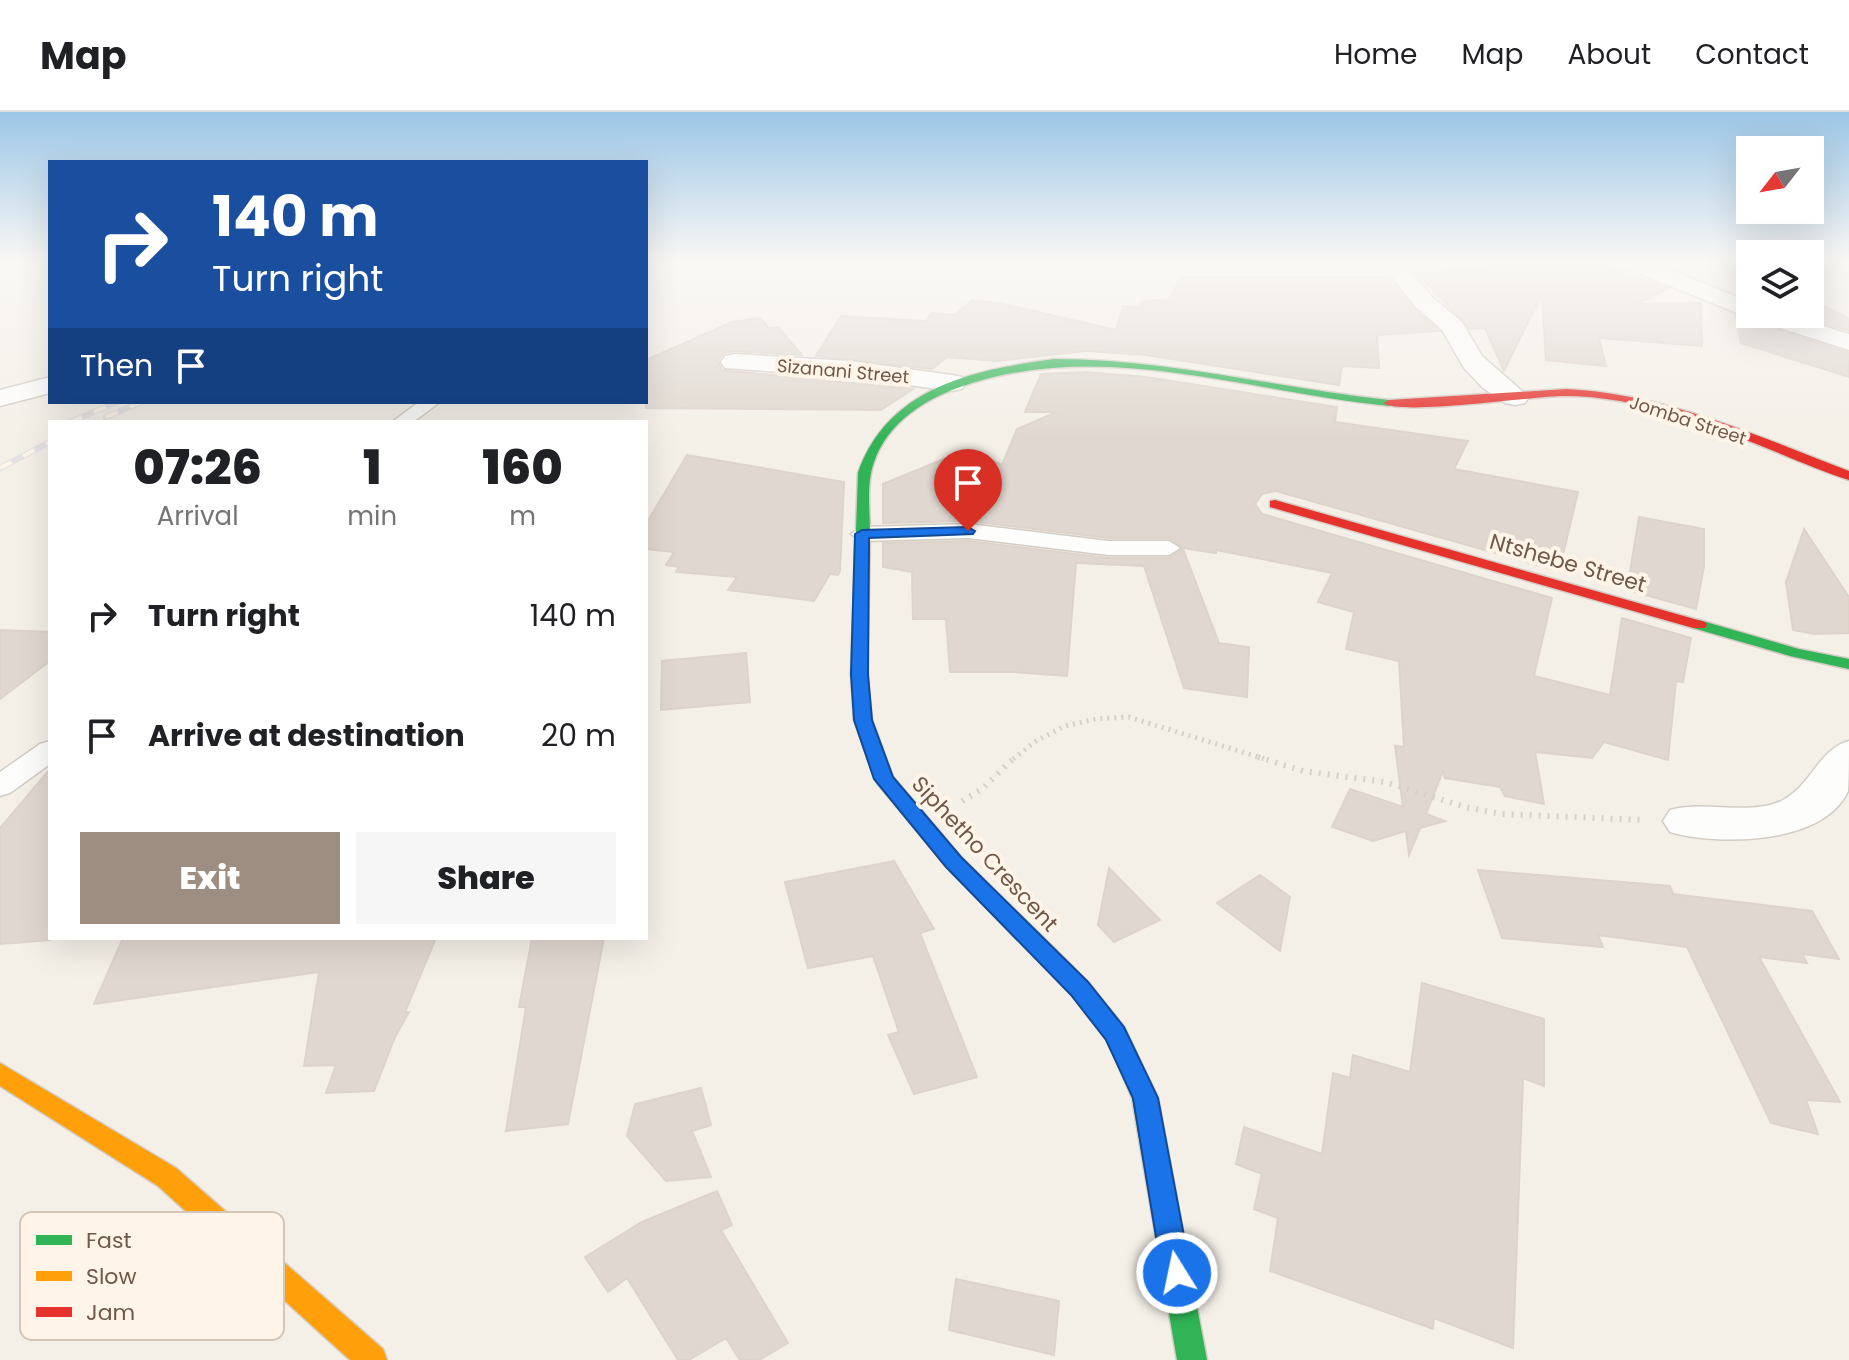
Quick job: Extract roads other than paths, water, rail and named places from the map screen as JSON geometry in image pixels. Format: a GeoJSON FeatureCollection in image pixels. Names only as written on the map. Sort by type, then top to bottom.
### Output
{"type":"FeatureCollection","features":[{"type":"Feature","properties":{"kind":"street"},"geometry":{"type":"LineString","coordinates":[[1446,321],[1453,327],[1473,362],[1493,382],[1515,397]]}},
{"type":"Feature","properties":{"kind":"street"},"geometry":{"type":"LineString","coordinates":[[1804,328],[1849,342]]}},
{"type":"Feature","properties":{"kind":"street","name":"Sizanani Street"},"geometry":{"type":"LineString","coordinates":[[734,362],[850,369],[952,383]]}},
{"type":"Feature","properties":{"kind":"street","name":"Siphetho Crescent"},"geometry":{"type":"LineString","coordinates":[[1192,1360],[1145,1098],[1116,1034],[1080,988],[954,862],[911,813],[884,779],[863,720],[859,674],[862,534],[864,473],[869,450],[889,425],[910,406],[952,383],[1015,368],[1049,364],[1124,363],[1201,371],[1379,402],[1515,397]]}},
{"type":"Feature","properties":{"kind":"street"},"geometry":{"type":"LineString","coordinates":[[0,398],[48,386]]}},
{"type":"Feature","properties":{"kind":"street","name":"Jomba Street"},"geometry":{"type":"LineString","coordinates":[[1515,397],[1575,393],[1638,402],[1683,415],[1849,476]]}},
{"type":"Feature","properties":{"kind":"street","name":"Ntshebe Street"},"geometry":{"type":"LineString","coordinates":[[1275,504],[1753,641],[1849,664]]}},
{"type":"Feature","properties":{"kind":"street"},"geometry":{"type":"LineString","coordinates":[[1687,821],[1743,822],[1785,817],[1812,802],[1849,755]]}},
{"type":"Feature","properties":{"kind":"street"},"geometry":{"type":"LineString","coordinates":[[0,1073],[167,1177],[206,1212]]}},
{"type":"Feature","properties":{"kind":"street"},"geometry":{"type":"LineString","coordinates":[[284,1281],[372,1360]]}},
{"type":"Feature","properties":{"kind":"lane"},"geometry":{"type":"LineString","coordinates":[[404,420],[428,404]]}},
{"type":"Feature","properties":{"kind":"lane"},"geometry":{"type":"LineString","coordinates":[[862,534],[968,531],[1082,546],[1169,548]]}},
{"type":"Feature","properties":{"kind":"lane"},"geometry":{"type":"LineString","coordinates":[[0,786],[48,751]]}},
{"type":"Feature","properties":{"kind":"railway"},"geometry":{"type":"LineString","coordinates":[[75,420],[112,404]]}},
{"type":"Feature","properties":{"kind":"railway"},"geometry":{"type":"LineString","coordinates":[[106,417],[137,404]]}},
{"type":"Feature","properties":{"kind":"railway"},"geometry":{"type":"LineString","coordinates":[[0,468],[48,443]]}}]}
